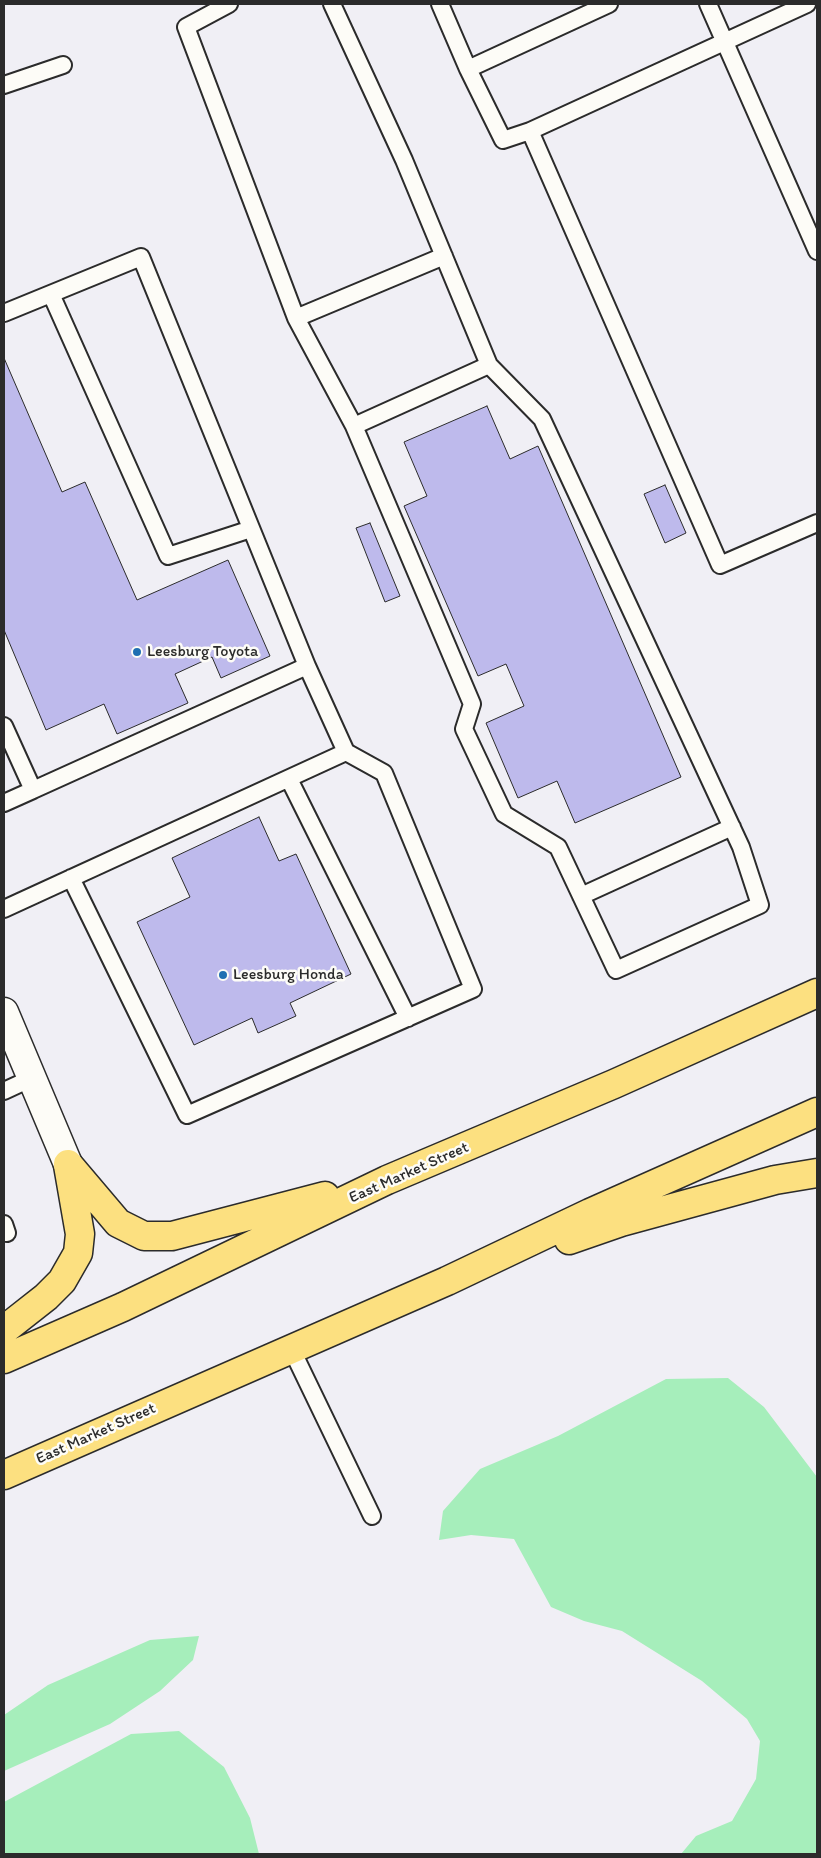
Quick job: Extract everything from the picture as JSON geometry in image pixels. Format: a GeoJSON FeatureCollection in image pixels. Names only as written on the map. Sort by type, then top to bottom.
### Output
{"type":"FeatureCollection","features":[{"type":"Feature","properties":{"kind":"highway","name":"East Market Street"},"geometry":{"type":"LineString","coordinates":[[4,1359],[123,1307],[387,1180],[614,1084],[817,994]]}},
{"type":"Feature","properties":{"kind":"highway","name":"East Market Street"},"geometry":{"type":"LineString","coordinates":[[4,1474],[447,1281],[590,1213],[817,1112]]}},
{"type":"Feature","properties":{"kind":"highway"},"geometry":{"type":"LineString","coordinates":[[68,1164],[118,1223],[132,1232],[155,1237],[172,1236],[387,1180]]}},
{"type":"Feature","properties":{"kind":"highway"},"geometry":{"type":"LineString","coordinates":[[4,1330],[46,1297],[62,1281],[78,1253],[80,1234],[68,1164]]}},
{"type":"Feature","properties":{"kind":"highway"},"geometry":{"type":"LineString","coordinates":[[447,1281],[621,1222],[776,1180],[817,1173]]}},
{"type":"Feature","properties":{"kind":"street"},"geometry":{"type":"LineString","coordinates":[[4,1012],[68,1164]]}},
{"type":"Feature","properties":{"kind":"lane"},"geometry":{"type":"LineString","coordinates":[[229,4],[186,27],[296,318],[354,426],[472,704],[464,729],[504,814],[558,846],[616,970],[760,905],[741,847],[542,419],[489,365],[404,160],[332,4]]}},
{"type":"Feature","properties":{"kind":"lane"},"geometry":{"type":"LineString","coordinates":[[440,4],[468,69],[504,140],[530,131],[679,64],[724,40],[807,4]]}},
{"type":"Feature","properties":{"kind":"lane"},"geometry":{"type":"LineString","coordinates":[[468,69],[609,4]]}},
{"type":"Feature","properties":{"kind":"lane"},"geometry":{"type":"LineString","coordinates":[[708,4],[817,251]]}},
{"type":"Feature","properties":{"kind":"lane"},"geometry":{"type":"LineString","coordinates":[[4,85],[63,65]]}},
{"type":"Feature","properties":{"kind":"lane"},"geometry":{"type":"LineString","coordinates":[[530,131],[720,565],[817,522]]}},
{"type":"Feature","properties":{"kind":"lane"},"geometry":{"type":"LineString","coordinates":[[296,318],[444,256]]}},
{"type":"Feature","properties":{"kind":"lane"},"geometry":{"type":"LineString","coordinates":[[4,313],[141,257],[306,666],[346,752],[384,772],[474,989],[187,1115],[71,878]]}},
{"type":"Feature","properties":{"kind":"lane"},"geometry":{"type":"LineString","coordinates":[[51,294],[168,556],[251,529]]}},
{"type":"Feature","properties":{"kind":"lane"},"geometry":{"type":"LineString","coordinates":[[354,426],[489,365]]}},
{"type":"Feature","properties":{"kind":"lane"},"geometry":{"type":"LineString","coordinates":[[4,803],[306,666]]}},
{"type":"Feature","properties":{"kind":"lane"},"geometry":{"type":"LineString","coordinates":[[4,726],[33,790]]}},
{"type":"Feature","properties":{"kind":"lane"},"geometry":{"type":"LineString","coordinates":[[4,909],[346,752]]}},
{"type":"Feature","properties":{"kind":"lane"},"geometry":{"type":"LineString","coordinates":[[289,778],[408,1018]]}},
{"type":"Feature","properties":{"kind":"lane"},"geometry":{"type":"LineString","coordinates":[[581,896],[732,827]]}},
{"type":"Feature","properties":{"kind":"lane"},"geometry":{"type":"LineString","coordinates":[[4,1091],[32,1078]]}},
{"type":"Feature","properties":{"kind":"lane"},"geometry":{"type":"LineString","coordinates":[[292,1348],[372,1516]]}},
{"type":"Feature","properties":{"kind":"green space"},"geometry":{"type":"Polygon","coordinates":[[[728,1378],[764,1407],[817,1477],[817,1854],[681,1854],[696,1836],[732,1821],[756,1779],[760,1741],[747,1719],[702,1681],[622,1631],[584,1621],[551,1607],[514,1539],[471,1535],[439,1540],[443,1511],[480,1469],[558,1436],[666,1379],[728,1378]]]}},
{"type":"Feature","properties":{"kind":"green space"},"geometry":{"type":"Polygon","coordinates":[[[199,1636],[193,1660],[160,1691],[110,1724],[4,1771],[4,1715],[48,1685],[150,1640],[199,1636]]]}},
{"type":"Feature","properties":{"kind":"green space"},"geometry":{"type":"Polygon","coordinates":[[[179,1731],[224,1767],[250,1818],[259,1854],[4,1854],[4,1802],[131,1734],[179,1731]]]}},
{"type":"Feature","properties":{"kind":"building"},"geometry":{"type":"Polygon","coordinates":[[[4,358],[62,492],[85,482],[137,600],[228,560],[270,656],[221,678],[212,657],[175,674],[188,703],[117,734],[104,704],[46,730],[4,630],[4,358]]]}},
{"type":"Feature","properties":{"kind":"building"},"geometry":{"type":"Polygon","coordinates":[[[487,406],[510,459],[538,446],[681,777],[575,823],[557,781],[518,798],[486,723],[524,706],[506,664],[478,676],[404,506],[427,496],[404,442],[487,406]]]}},
{"type":"Feature","properties":{"kind":"building"},"geometry":{"type":"Polygon","coordinates":[[[665,485],[686,533],[665,543],[644,494],[665,485]]]}},
{"type":"Feature","properties":{"kind":"building"},"geometry":{"type":"Polygon","coordinates":[[[370,523],[400,596],[385,602],[356,528],[370,523]]]}},
{"type":"Feature","properties":{"kind":"building"},"geometry":{"type":"Polygon","coordinates":[[[259,817],[279,861],[296,854],[351,974],[290,1003],[296,1016],[258,1033],[252,1018],[194,1045],[137,922],[190,897],[172,858],[259,817]]]}},
{"type":"Feature","properties":{"kind":"place","name":"Leesburg Toyota"},"geometry":{"type":"Point","coordinates":[137,652]}},
{"type":"Feature","properties":{"kind":"place","name":"Leesburg Honda"},"geometry":{"type":"Point","coordinates":[223,975]}}]}
